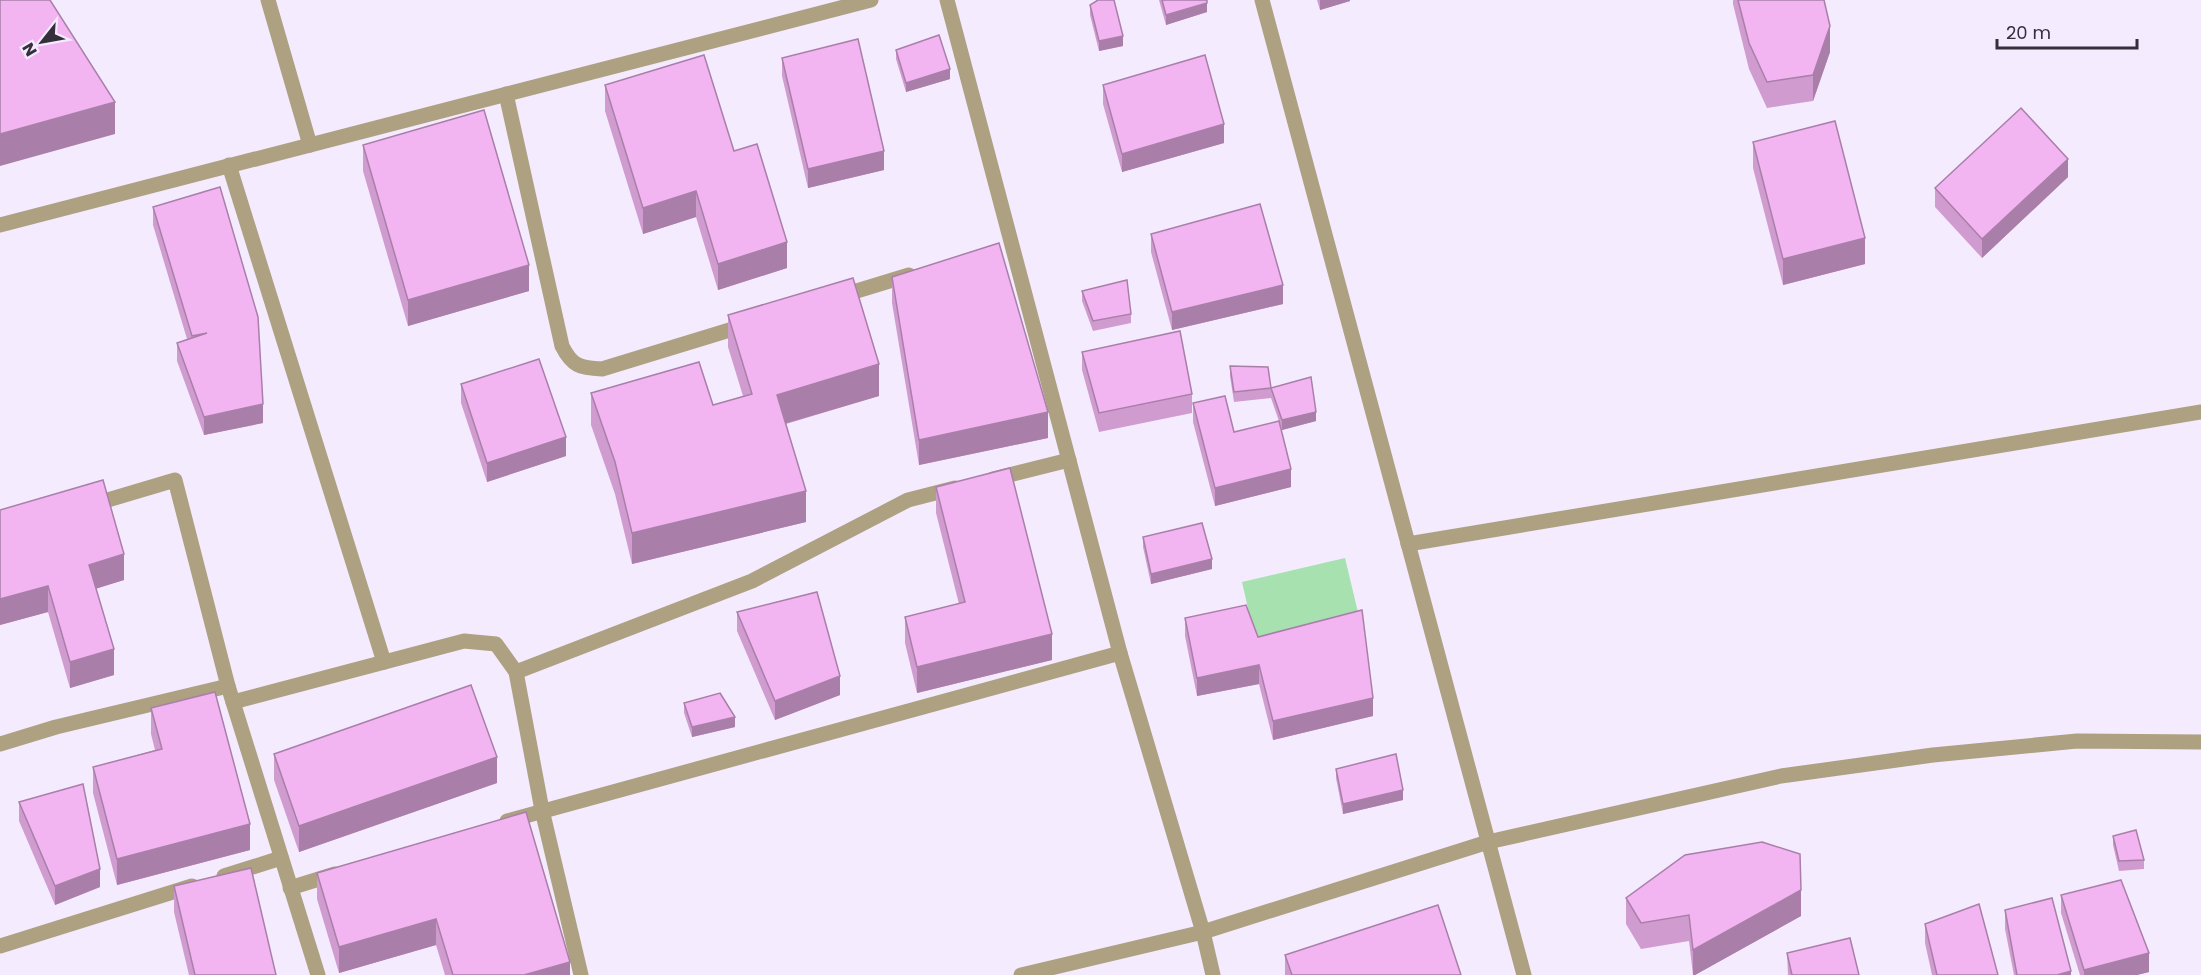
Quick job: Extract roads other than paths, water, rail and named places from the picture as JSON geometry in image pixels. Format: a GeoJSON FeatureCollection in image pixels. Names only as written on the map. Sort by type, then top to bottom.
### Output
{"type":"FeatureCollection","features":[{"type":"Feature","properties":{"kind":"street"},"geometry":{"type":"LineString","coordinates":[[268,0],[310,145]]}},
{"type":"Feature","properties":{"kind":"street"},"geometry":{"type":"LineString","coordinates":[[0,225],[871,0]]}},
{"type":"Feature","properties":{"kind":"street"},"geometry":{"type":"LineString","coordinates":[[947,0],[1005,245],[1069,460],[1120,653],[1203,932],[1213,975]]}},
{"type":"Feature","properties":{"kind":"street"},"geometry":{"type":"LineString","coordinates":[[1262,0],[1524,975]]}},
{"type":"Feature","properties":{"kind":"street"},"geometry":{"type":"LineString","coordinates":[[506,94],[562,346],[569,360],[584,369],[602,369],[761,320]]}},
{"type":"Feature","properties":{"kind":"street"},"geometry":{"type":"LineString","coordinates":[[229,165],[384,662]]}},
{"type":"Feature","properties":{"kind":"street"},"geometry":{"type":"LineString","coordinates":[[818,303],[920,272]]}},
{"type":"Feature","properties":{"kind":"street"},"geometry":{"type":"LineString","coordinates":[[1408,544],[2201,412]]}},
{"type":"Feature","properties":{"kind":"street"},"geometry":{"type":"LineString","coordinates":[[516,672],[752,581],[908,500],[1069,460]]}},
{"type":"Feature","properties":{"kind":"street"},"geometry":{"type":"LineString","coordinates":[[77,509],[175,480],[228,686],[318,975]]}},
{"type":"Feature","properties":{"kind":"street"},"geometry":{"type":"LineString","coordinates":[[233,702],[464,641],[496,644],[516,672],[542,810],[581,975]]}},
{"type":"Feature","properties":{"kind":"street"},"geometry":{"type":"LineString","coordinates":[[487,827],[542,810],[1120,653]]}},
{"type":"Feature","properties":{"kind":"street"},"geometry":{"type":"LineString","coordinates":[[0,744],[56,727],[228,686]]}},
{"type":"Feature","properties":{"kind":"street"},"geometry":{"type":"LineString","coordinates":[[1021,975],[1203,932],[1488,842],[1769,778],[1933,755],[2077,741],[2201,742]]}},
{"type":"Feature","properties":{"kind":"street"},"geometry":{"type":"LineString","coordinates":[[0,946],[281,858]]}},
{"type":"Feature","properties":{"kind":"street"},"geometry":{"type":"LineString","coordinates":[[290,888],[345,871]]}}]}
